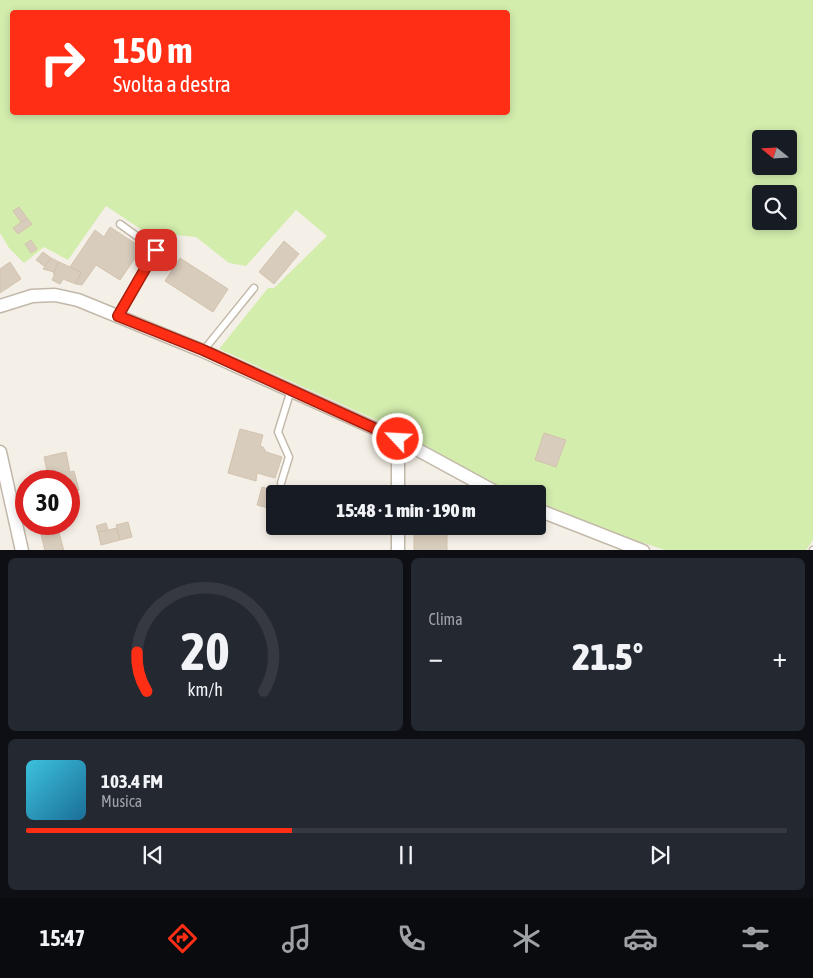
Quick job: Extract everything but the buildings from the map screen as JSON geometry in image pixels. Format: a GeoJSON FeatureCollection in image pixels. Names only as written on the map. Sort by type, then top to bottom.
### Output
{"type":"FeatureCollection","features":[{"type":"Feature","properties":{"kind":"street"},"geometry":{"type":"LineString","coordinates":[[0,306],[32,296],[55,295],[78,300],[203,350],[291,390],[398,439],[482,485]]}},
{"type":"Feature","properties":{"kind":"street"},"geometry":{"type":"LineString","coordinates":[[398,439],[398,485]]}},
{"type":"Feature","properties":{"kind":"street"},"geometry":{"type":"LineString","coordinates":[[0,452],[22,550]]}},
{"type":"Feature","properties":{"kind":"street"},"geometry":{"type":"LineString","coordinates":[[546,513],[641,550]]}},
{"type":"Feature","properties":{"kind":"street"},"geometry":{"type":"LineString","coordinates":[[398,535],[398,550]]}},
{"type":"Feature","properties":{"kind":"lane"},"geometry":{"type":"LineString","coordinates":[[118,316],[156,250],[120,224]]}},
{"type":"Feature","properties":{"kind":"lane"},"geometry":{"type":"LineString","coordinates":[[203,350],[254,288]]}},
{"type":"Feature","properties":{"kind":"lane"},"geometry":{"type":"LineString","coordinates":[[281,484],[289,457],[278,432],[291,390]]}},
{"type":"Feature","properties":{"kind":"green space"},"geometry":{"type":"Polygon","coordinates":[[[0,0],[813,0],[813,540],[806,550],[665,550],[546,507],[546,485],[498,485],[394,428],[219,349],[268,288],[274,288],[327,236],[296,210],[246,266],[229,263],[196,237],[145,232],[106,206],[68,260],[44,247],[24,263],[9,248],[0,233],[0,0]]]}},
{"type":"Feature","properties":{"kind":"route"},"geometry":{"type":"LineString","coordinates":[[156,250],[118,316],[203,350],[398,439]]}}]}
